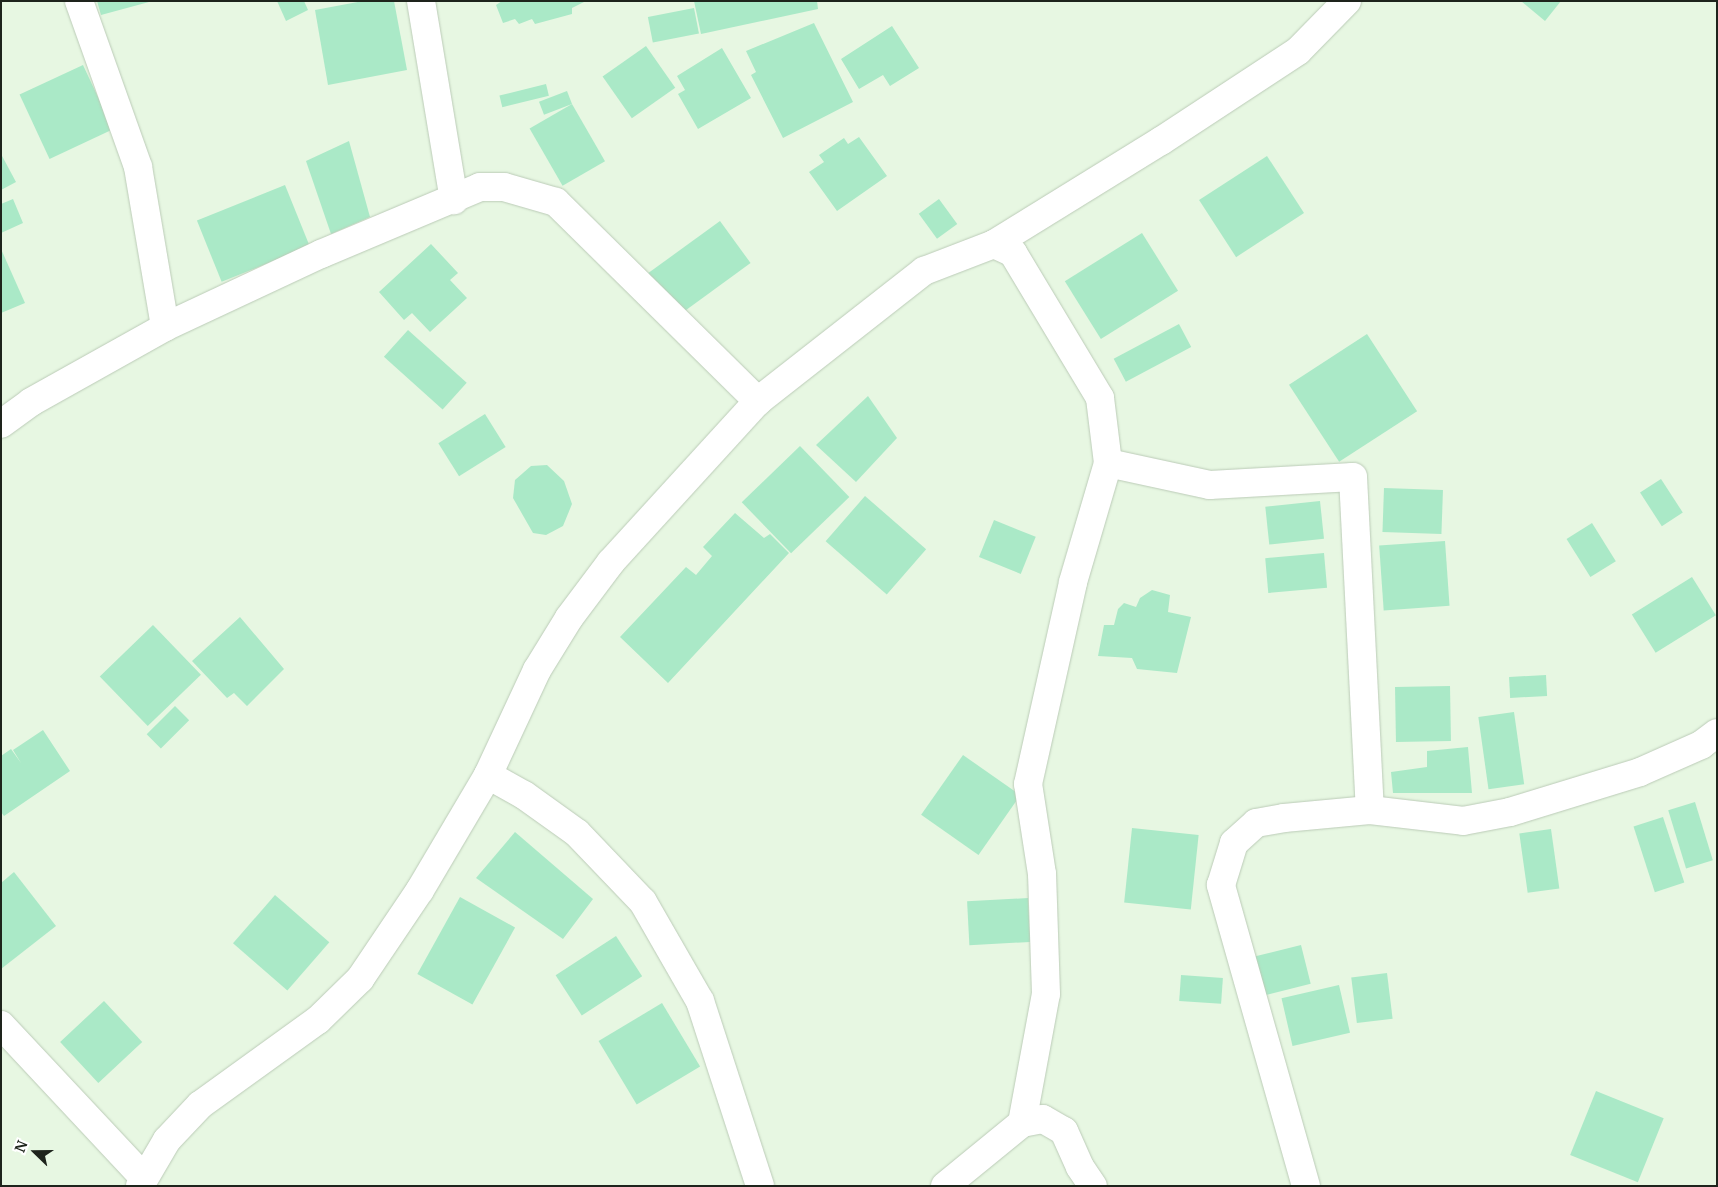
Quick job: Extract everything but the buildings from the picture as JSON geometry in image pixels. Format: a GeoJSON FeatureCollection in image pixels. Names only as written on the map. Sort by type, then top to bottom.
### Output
{"type":"FeatureCollection","features":[{"type":"Feature","properties":{"kind":"street"},"geometry":{"type":"LineString","coordinates":[[79,1],[138,167],[165,327]]}},
{"type":"Feature","properties":{"kind":"street"},"geometry":{"type":"LineString","coordinates":[[421,1],[454,200]]}},
{"type":"Feature","properties":{"kind":"street"},"geometry":{"type":"LineString","coordinates":[[1,1025],[142,1182],[167,1140],[200,1105],[318,1020],[360,979],[420,890],[488,774],[537,670],[569,618],[611,562],[758,401],[924,271],[994,244],[1161,141],[1298,51],[1347,1]]}},
{"type":"Feature","properties":{"kind":"street"},"geometry":{"type":"LineString","coordinates":[[1,424],[63,383],[165,327],[321,254],[454,200],[480,187],[504,187],[556,202],[758,401]]}},
{"type":"Feature","properties":{"kind":"street"},"geometry":{"type":"LineString","coordinates":[[994,244],[1013,253],[1100,398],[1108,463],[1073,582],[1028,784],[1042,874],[1046,994],[1022,1123]]}},
{"type":"Feature","properties":{"kind":"street"},"geometry":{"type":"LineString","coordinates":[[1108,463],[1210,485],[1353,478],[1370,810]]}},
{"type":"Feature","properties":{"kind":"street"},"geometry":{"type":"LineString","coordinates":[[1306,1186],[1221,886],[1234,843],[1256,823],[1370,810],[1463,821],[1510,812],[1640,772],[1701,745],[1717,733]]}},
{"type":"Feature","properties":{"kind":"street"},"geometry":{"type":"LineString","coordinates":[[488,774],[524,795],[577,833],[644,902],[700,1001],[760,1186]]}},
{"type":"Feature","properties":{"kind":"street"},"geometry":{"type":"LineString","coordinates":[[959,1181],[1022,1123],[1043,1119],[1064,1131],[1080,1166],[1093,1186]]}}]}
